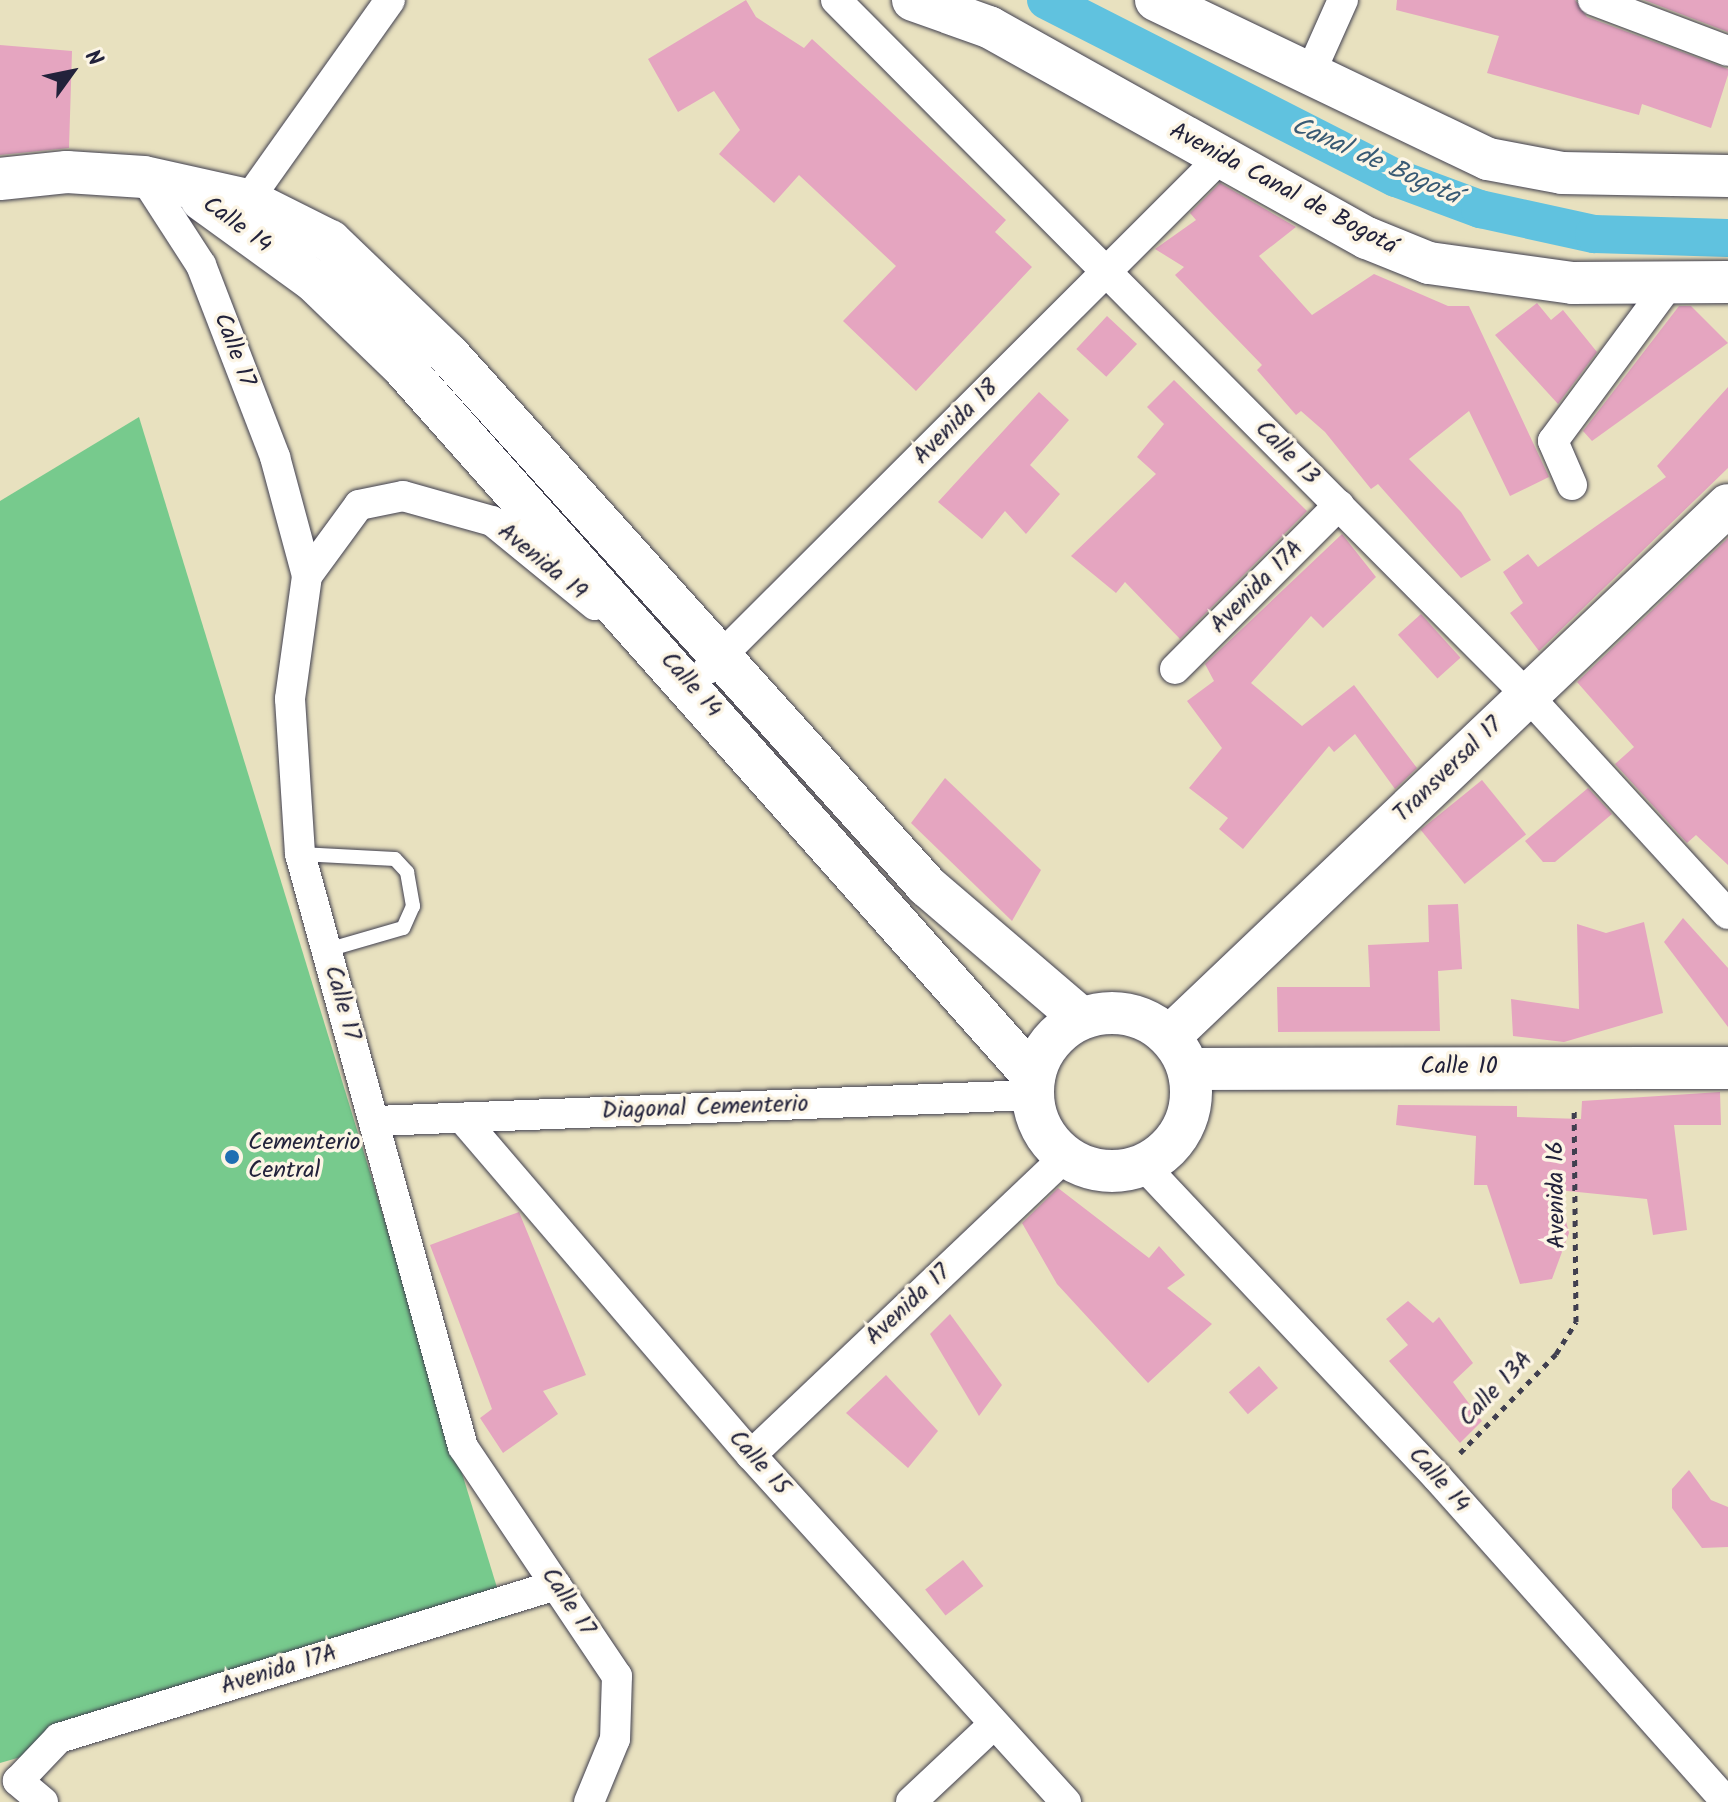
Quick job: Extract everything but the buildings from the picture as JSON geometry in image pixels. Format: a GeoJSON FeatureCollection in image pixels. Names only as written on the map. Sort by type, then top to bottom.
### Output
{"type":"FeatureCollection","features":[{"type":"Feature","properties":{"kind":"main road","name":"Avenida Canal de Bogotá"},"geometry":{"type":"LineString","coordinates":[[913,0],[989,27],[1367,238],[1429,263],[1525,279],[1728,282]]}},
{"type":"Feature","properties":{"kind":"main road"},"geometry":{"type":"LineString","coordinates":[[1156,0],[1309,76],[1488,159],[1562,173],[1728,176]]}},
{"type":"Feature","properties":{"kind":"main road"},"geometry":{"type":"LineString","coordinates":[[0,179],[67,172],[162,181]]}},
{"type":"Feature","properties":{"kind":"main road","name":"Calle 14"},"geometry":{"type":"LineString","coordinates":[[162,181],[248,200],[330,241],[448,354],[706,671],[1034,1086]]}},
{"type":"Feature","properties":{"kind":"main road","name":"Calle 14"},"geometry":{"type":"LineString","coordinates":[[162,181],[314,281],[927,886],[1081,1018]]}},
{"type":"Feature","properties":{"kind":"main road","name":"Transversal 17"},"geometry":{"type":"LineString","coordinates":[[1180,1053],[1527,695],[1728,505]]}},
{"type":"Feature","properties":{"kind":"main road"},"geometry":{"type":"LineString","coordinates":[[1112,1011],[1144,1017],[1180,1053],[1185,1126],[1144,1166],[1104,1171],[1066,1156],[1037,1118],[1034,1086],[1051,1042],[1081,1018],[1112,1011]]}},
{"type":"Feature","properties":{"kind":"main road","name":"Calle 10"},"geometry":{"type":"LineString","coordinates":[[1180,1053],[1728,1068]]}},
{"type":"Feature","properties":{"kind":"street"},"geometry":{"type":"LineString","coordinates":[[248,200],[390,0]]}},
{"type":"Feature","properties":{"kind":"street","name":"Calle 13"},"geometry":{"type":"LineString","coordinates":[[836,0],[1527,695],[1728,914]]}},
{"type":"Feature","properties":{"kind":"street"},"geometry":{"type":"LineString","coordinates":[[1309,76],[1343,0]]}},
{"type":"Feature","properties":{"kind":"street"},"geometry":{"type":"LineString","coordinates":[[1593,0],[1728,51]]}},
{"type":"Feature","properties":{"kind":"street","name":"Avenida 18"},"geometry":{"type":"LineString","coordinates":[[706,671],[1220,158]]}},
{"type":"Feature","properties":{"kind":"street","name":"Calle 17"},"geometry":{"type":"LineString","coordinates":[[162,181],[201,265],[275,457],[307,576],[290,699],[300,854],[376,1121],[463,1447],[617,1676],[615,1739],[589,1802]]}},
{"type":"Feature","properties":{"kind":"street"},"geometry":{"type":"LineString","coordinates":[[1572,485],[1553,441],[1670,283]]}},
{"type":"Feature","properties":{"kind":"street","name":"Avenida 19"},"geometry":{"type":"LineString","coordinates":[[307,576],[359,505],[403,496],[492,521],[706,671]]}},
{"type":"Feature","properties":{"kind":"street","name":"Avenida 17A"},"geometry":{"type":"LineString","coordinates":[[1175,669],[1339,505]]}},
{"type":"Feature","properties":{"kind":"street","name":"Diagonal Cementerio"},"geometry":{"type":"LineString","coordinates":[[376,1121],[1034,1086]]}},
{"type":"Feature","properties":{"kind":"street","name":"Calle 15"},"geometry":{"type":"LineString","coordinates":[[462,1118],[751,1455],[1066,1802]]}},
{"type":"Feature","properties":{"kind":"street","name":"Avenida 17"},"geometry":{"type":"LineString","coordinates":[[751,1455],[1066,1156]]}},
{"type":"Feature","properties":{"kind":"street","name":"Calle 14"},"geometry":{"type":"LineString","coordinates":[[1144,1166],[1437,1477],[1719,1800]]}},
{"type":"Feature","properties":{"kind":"street","name":"Avenida 17A"},"geometry":{"type":"LineString","coordinates":[[43,1802],[18,1781],[59,1738],[556,1585]]}},
{"type":"Feature","properties":{"kind":"street"},"geometry":{"type":"LineString","coordinates":[[911,1802],[994,1724]]}},
{"type":"Feature","properties":{"kind":"lane"},"geometry":{"type":"LineString","coordinates":[[300,854],[395,859],[407,872],[413,906],[403,928],[327,950]]}},
{"type":"Feature","properties":{"kind":"path","name":"Avenida 16"},"geometry":{"type":"LineString","coordinates":[[1573,1066],[1576,1322]]}},
{"type":"Feature","properties":{"kind":"path","name":"Calle 13A"},"geometry":{"type":"LineString","coordinates":[[1437,1477],[1556,1354],[1576,1322]]}},
{"type":"Feature","properties":{"kind":"green space"},"geometry":{"type":"Polygon","coordinates":[[[139,417],[506,1617],[0,1763],[0,501],[139,417]]]}},
{"type":"Feature","properties":{"kind":"waterway","name":"Canal de Bogotá"},"geometry":{"type":"LineString","coordinates":[[1046,0],[1396,178],[1480,209],[1594,234],[1728,238]]}},
{"type":"Feature","properties":{"kind":"place","name":"Cementerio Central"},"geometry":{"type":"Point","coordinates":[232,1157]}}]}
